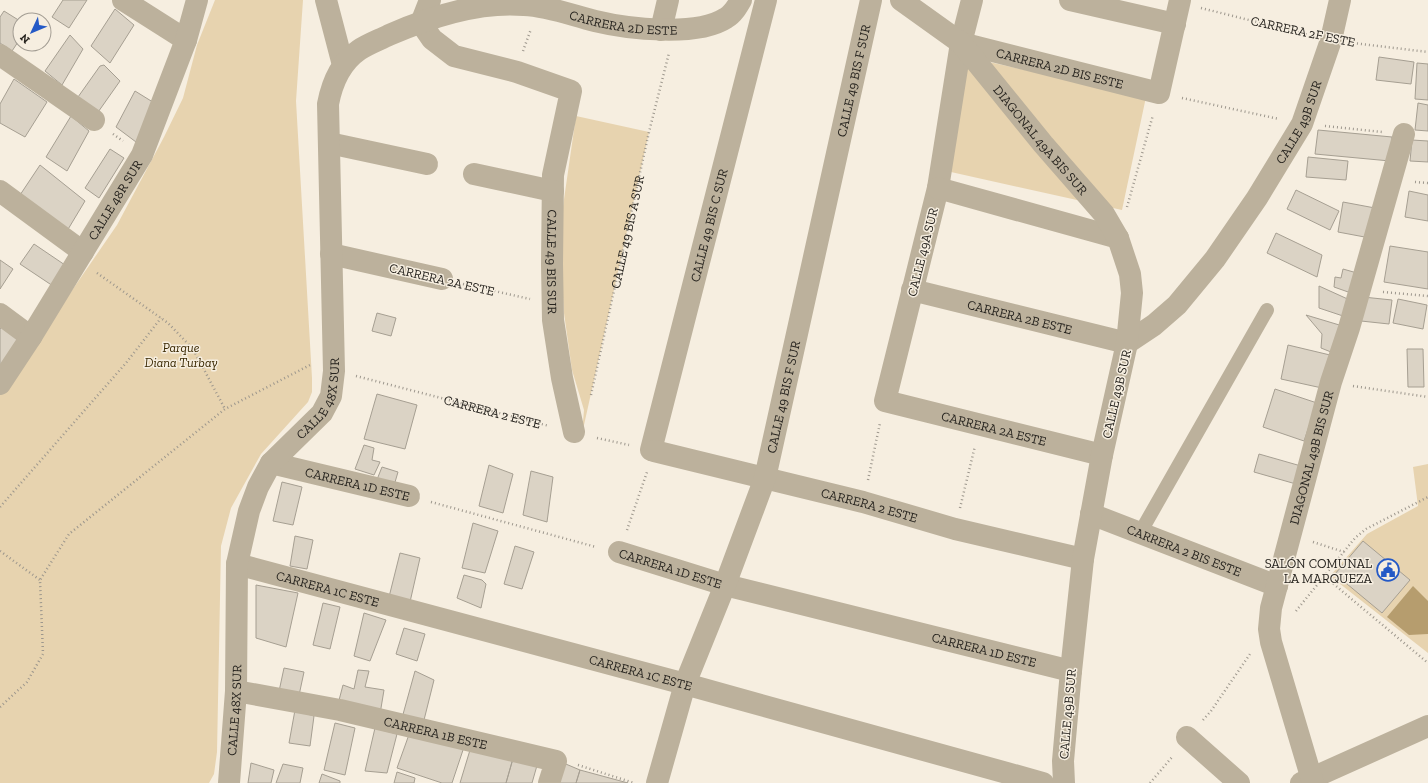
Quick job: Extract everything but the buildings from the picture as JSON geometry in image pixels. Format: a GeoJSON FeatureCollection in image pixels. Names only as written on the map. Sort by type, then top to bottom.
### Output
{"type":"FeatureCollection","features":[{"type":"Feature","properties":{"kind":"street"},"geometry":{"type":"LineString","coordinates":[[123,0],[186,40]]}},
{"type":"Feature","properties":{"kind":"street","name":"CALLE 48R SUR"},"geometry":{"type":"LineString","coordinates":[[0,384],[31,337],[142,155],[186,40],[197,0]]}},
{"type":"Feature","properties":{"kind":"street"},"geometry":{"type":"LineString","coordinates":[[326,0],[343,65]]}},
{"type":"Feature","properties":{"kind":"street"},"geometry":{"type":"LineString","coordinates":[[430,0],[421,23],[432,39],[454,56],[517,72]]}},
{"type":"Feature","properties":{"kind":"street"},"geometry":{"type":"LineString","coordinates":[[668,0],[668,30]]}},
{"type":"Feature","properties":{"kind":"street","name":"CARRERA 2D ESTE"},"geometry":{"type":"LineString","coordinates":[[343,65],[358,50],[374,41],[454,12],[492,5],[551,4],[597,21],[668,30],[703,27],[720,22],[735,11],[741,0]]}},
{"type":"Feature","properties":{"kind":"street","name":"CALLE 49 BIS C SUR"},"geometry":{"type":"LineString","coordinates":[[652,450],[766,0]]}},
{"type":"Feature","properties":{"kind":"street","name":"CALLE 49 BIS F SUR"},"geometry":{"type":"LineString","coordinates":[[657,783],[685,684],[766,478],[871,0]]}},
{"type":"Feature","properties":{"kind":"street"},"geometry":{"type":"LineString","coordinates":[[901,0],[961,43]]}},
{"type":"Feature","properties":{"kind":"street","name":"CALLE 49A SUR"},"geometry":{"type":"LineString","coordinates":[[885,401],[938,188],[961,43],[972,0]]}},
{"type":"Feature","properties":{"kind":"street"},"geometry":{"type":"LineString","coordinates":[[1070,0],[1175,24]]}},
{"type":"Feature","properties":{"kind":"street","name":"CALLE 49B SUR"},"geometry":{"type":"LineString","coordinates":[[1064,783],[1063,761],[1083,559],[1102,455],[1127,343],[1154,325],[1177,305],[1215,259],[1257,198],[1302,124],[1331,40],[1340,0]]}},
{"type":"Feature","properties":{"kind":"street"},"geometry":{"type":"LineString","coordinates":[[1159,93],[1180,1]]}},
{"type":"Feature","properties":{"kind":"street","name":"CARRERA 2D BIS ESTE"},"geometry":{"type":"LineString","coordinates":[[961,43],[1159,93]]}},
{"type":"Feature","properties":{"kind":"street","name":"DIAGONAL 49A BIS SUR"},"geometry":{"type":"LineString","coordinates":[[961,43],[1043,144],[1104,214],[1118,238],[1130,274],[1132,293],[1127,343]]}},
{"type":"Feature","properties":{"kind":"street"},"geometry":{"type":"LineString","coordinates":[[0,55],[94,120]]}},
{"type":"Feature","properties":{"kind":"street","name":"CALLE 48X SUR"},"geometry":{"type":"LineString","coordinates":[[229,783],[236,691],[237,564],[249,511],[258,487],[271,463],[322,413],[331,396],[334,362],[329,97],[335,78],[343,65]]}},
{"type":"Feature","properties":{"kind":"street","name":"CALLE 49 BIS SUR"},"geometry":{"type":"LineString","coordinates":[[517,72],[570,91],[553,176],[552,304],[562,378],[574,432]]}},
{"type":"Feature","properties":{"kind":"street","name":"DIAGONAL 49B BIS SUR"},"geometry":{"type":"LineString","coordinates":[[1309,781],[1271,642],[1269,629],[1271,608],[1331,382],[1404,134]]}},
{"type":"Feature","properties":{"kind":"street"},"geometry":{"type":"LineString","coordinates":[[329,143],[427,164]]}},
{"type":"Feature","properties":{"kind":"street"},"geometry":{"type":"LineString","coordinates":[[474,174],[553,190]]}},
{"type":"Feature","properties":{"kind":"street"},"geometry":{"type":"LineString","coordinates":[[938,188],[1118,238]]}},
{"type":"Feature","properties":{"kind":"street"},"geometry":{"type":"LineString","coordinates":[[0,191],[80,256]]}},
{"type":"Feature","properties":{"kind":"street","name":"CARRERA 2A ESTE"},"geometry":{"type":"LineString","coordinates":[[331,254],[442,279]]}},
{"type":"Feature","properties":{"kind":"street","name":"CARRERA 2B ESTE"},"geometry":{"type":"LineString","coordinates":[[912,290],[1127,343]]}},
{"type":"Feature","properties":{"kind":"street"},"geometry":{"type":"LineString","coordinates":[[0,314],[31,337]]}},
{"type":"Feature","properties":{"kind":"street","name":"CARRERA 2A ESTE"},"geometry":{"type":"LineString","coordinates":[[885,401],[1102,455]]}},
{"type":"Feature","properties":{"kind":"street","name":"CARRERA 2 ESTE"},"geometry":{"type":"LineString","coordinates":[[652,450],[863,502],[955,529],[1083,559]]}},
{"type":"Feature","properties":{"kind":"street","name":"CARRERA 1D ESTE"},"geometry":{"type":"LineString","coordinates":[[271,463],[409,496]]}},
{"type":"Feature","properties":{"kind":"street","name":"CARRERA 2 BIS ESTE"},"geometry":{"type":"LineString","coordinates":[[1091,514],[1277,586]]}},
{"type":"Feature","properties":{"kind":"street","name":"CARRERA 1D ESTE"},"geometry":{"type":"LineString","coordinates":[[619,552],[725,585],[1071,671]]}},
{"type":"Feature","properties":{"kind":"street","name":"CARRERA 1C ESTE"},"geometry":{"type":"LineString","coordinates":[[237,564],[685,684],[1043,783]]}},
{"type":"Feature","properties":{"kind":"street","name":"CARRERA 1B ESTE"},"geometry":{"type":"LineString","coordinates":[[236,691],[340,710],[556,761]]}},
{"type":"Feature","properties":{"kind":"street"},"geometry":{"type":"LineString","coordinates":[[1309,781],[1428,726]]}},
{"type":"Feature","properties":{"kind":"street"},"geometry":{"type":"LineString","coordinates":[[1187,738],[1239,783]]}},
{"type":"Feature","properties":{"kind":"street"},"geometry":{"type":"LineString","coordinates":[[550,783],[556,761]]}},
{"type":"Feature","properties":{"kind":"lane"},"geometry":{"type":"LineString","coordinates":[[1140,533],[1267,310]]}},
{"type":"Feature","properties":{"kind":"path","name":"CARRERA 2F ESTE"},"geometry":{"type":"LineString","coordinates":[[1180,1],[1331,40],[1428,52]]}},
{"type":"Feature","properties":{"kind":"path"},"geometry":{"type":"LineString","coordinates":[[517,72],[529,32],[551,4]]}},
{"type":"Feature","properties":{"kind":"path","name":"CALLE 49 BIS A SUR"},"geometry":{"type":"LineString","coordinates":[[590,396],[648,140],[668,30]]}},
{"type":"Feature","properties":{"kind":"path"},"geometry":{"type":"LineString","coordinates":[[1118,238],[1159,93]]}},
{"type":"Feature","properties":{"kind":"path"},"geometry":{"type":"LineString","coordinates":[[94,120],[142,155]]}},
{"type":"Feature","properties":{"kind":"path"},"geometry":{"type":"LineString","coordinates":[[80,256],[161,318],[193,349],[225,409]]}},
{"type":"Feature","properties":{"kind":"path","name":"CARRERA 2A ESTE"},"geometry":{"type":"LineString","coordinates":[[442,279],[552,304]]}},
{"type":"Feature","properties":{"kind":"path"},"geometry":{"type":"LineString","coordinates":[[1359,290],[1428,296]]}},
{"type":"Feature","properties":{"kind":"path"},"geometry":{"type":"LineString","coordinates":[[0,507],[126,363],[161,318]]}},
{"type":"Feature","properties":{"kind":"path","name":"CARRERA 2 ESTE"},"geometry":{"type":"LineString","coordinates":[[334,362],[574,432],[652,450]]}},
{"type":"Feature","properties":{"kind":"path"},"geometry":{"type":"LineString","coordinates":[[0,707],[26,682],[43,654],[40,580],[69,534],[225,409],[334,362]]}},
{"type":"Feature","properties":{"kind":"path"},"geometry":{"type":"LineString","coordinates":[[1331,382],[1428,397]]}},
{"type":"Feature","properties":{"kind":"path"},"geometry":{"type":"LineString","coordinates":[[863,502],[885,401]]}},
{"type":"Feature","properties":{"kind":"path"},"geometry":{"type":"LineString","coordinates":[[955,529],[980,424]]}},
{"type":"Feature","properties":{"kind":"path"},"geometry":{"type":"LineString","coordinates":[[619,552],[652,450]]}},
{"type":"Feature","properties":{"kind":"path","name":"CARRERA 1D ESTE"},"geometry":{"type":"LineString","coordinates":[[409,496],[619,552]]}},
{"type":"Feature","properties":{"kind":"path"},"geometry":{"type":"LineString","coordinates":[[1295,612],[1355,538],[1366,529],[1428,497]]}},
{"type":"Feature","properties":{"kind":"path"},"geometry":{"type":"LineString","coordinates":[[1291,535],[1344,552]]}},
{"type":"Feature","properties":{"kind":"path"},"geometry":{"type":"LineString","coordinates":[[0,551],[40,580]]}},
{"type":"Feature","properties":{"kind":"path"},"geometry":{"type":"LineString","coordinates":[[1324,576],[1428,663]]}},
{"type":"Feature","properties":{"kind":"path"},"geometry":{"type":"LineString","coordinates":[[1150,783],[1187,738],[1211,712],[1254,647],[1271,642]]}},
{"type":"Feature","properties":{"kind":"path"},"geometry":{"type":"LineString","coordinates":[[556,761],[582,766],[634,783]]}},
{"type":"Feature","properties":{"kind":"green space","name":"Parque Diana Turbay"},"geometry":{"type":"Polygon","coordinates":[[[215,0],[303,0],[296,101],[312,392],[308,402],[261,454],[231,508],[221,546],[217,752],[214,774],[209,783],[0,783],[0,395],[117,225],[183,98],[197,45],[215,0]]]}},
{"type":"Feature","properties":{"kind":"green space"},"geometry":{"type":"Polygon","coordinates":[[[967,57],[1146,97],[1122,210],[942,170],[967,57]]]}},
{"type":"Feature","properties":{"kind":"green space"},"geometry":{"type":"Polygon","coordinates":[[[576,116],[649,132],[582,434],[584,410],[572,370],[564,313],[559,234],[576,116]]]}},
{"type":"Feature","properties":{"kind":"green space"},"geometry":{"type":"Polygon","coordinates":[[[1428,464],[1428,653],[1330,576],[1367,534],[1418,506],[1413,467],[1428,464]]]}},
{"type":"Feature","properties":{"kind":"shaded area"},"geometry":{"type":"Polygon","coordinates":[[[1413,586],[1428,601],[1428,634],[1409,635],[1387,617],[1413,586]]]}},
{"type":"Feature","properties":{"kind":"place","name":"SALÓN COMUNAL LA MARQUEZA"},"geometry":{"type":"Point","coordinates":[1388,570]}}]}
